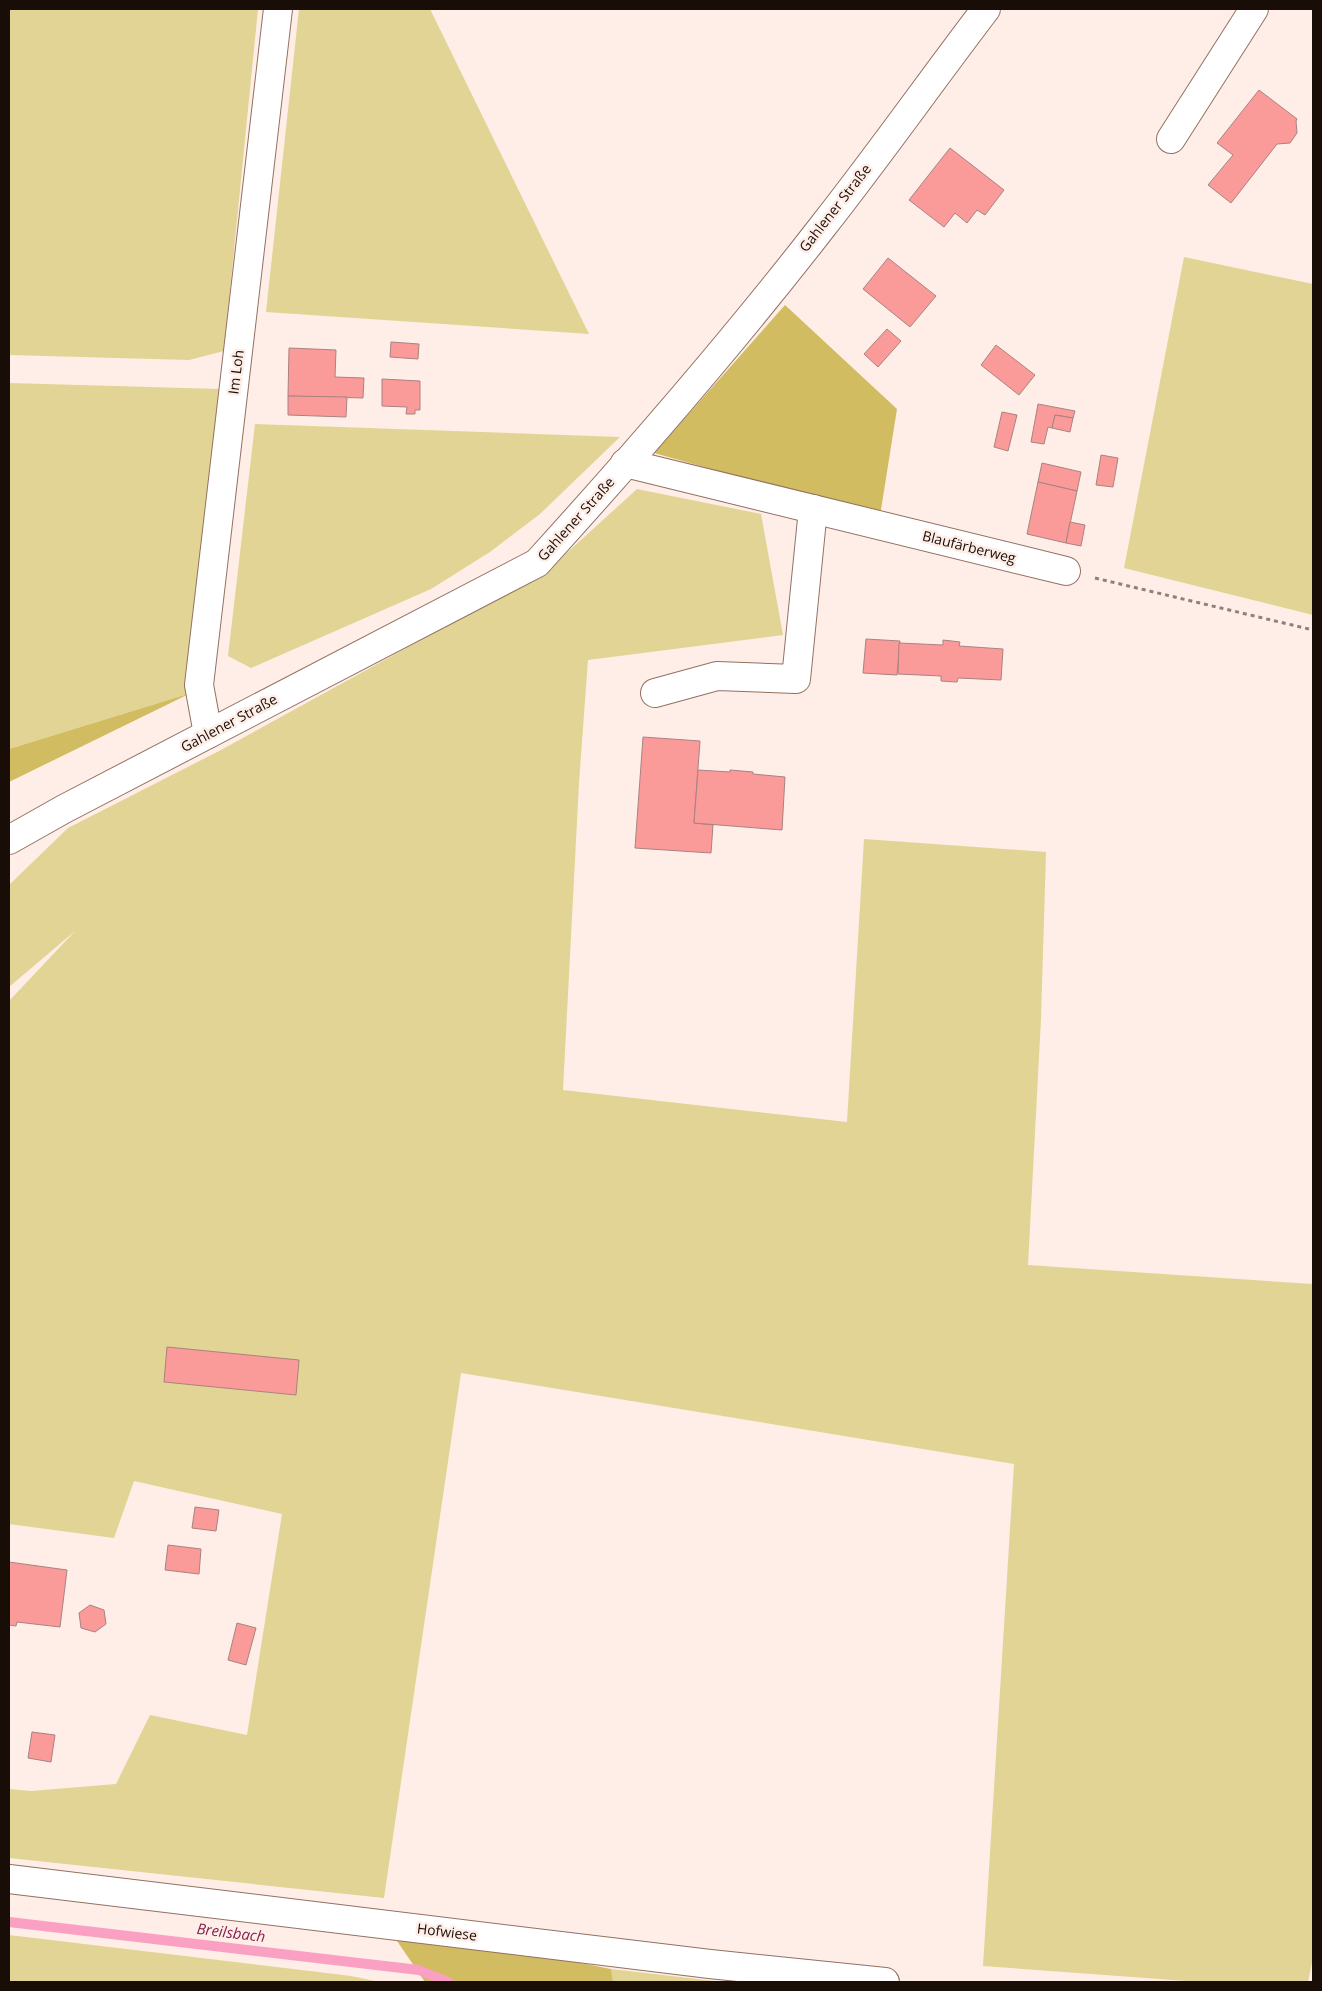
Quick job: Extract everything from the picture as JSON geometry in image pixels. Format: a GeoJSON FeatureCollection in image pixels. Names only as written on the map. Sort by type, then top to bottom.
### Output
{"type":"FeatureCollection","features":[{"type":"Feature","properties":{"kind":"street","name":"Im Loh"},"geometry":{"type":"LineString","coordinates":[[208,734],[200,685],[278,9]]}},
{"type":"Feature","properties":{"kind":"street","name":"Gahlener Straße"},"geometry":{"type":"LineString","coordinates":[[9,840],[537,562],[727,344],[823,226],[986,9]]}},
{"type":"Feature","properties":{"kind":"street"},"geometry":{"type":"LineString","coordinates":[[1171,139],[1254,9]]}},
{"type":"Feature","properties":{"kind":"street","name":"Blaufärberweg"},"geometry":{"type":"LineString","coordinates":[[625,463],[1066,571]]}},
{"type":"Feature","properties":{"kind":"street"},"geometry":{"type":"LineString","coordinates":[[655,693],[717,676],[796,679],[813,509]]}},
{"type":"Feature","properties":{"kind":"street","name":"Hofwiese"},"geometry":{"type":"LineString","coordinates":[[9,1879],[710,1964],[885,1982]]}},
{"type":"Feature","properties":{"kind":"path"},"geometry":{"type":"LineString","coordinates":[[1066,571],[1313,630]]}},
{"type":"Feature","properties":{"kind":"shaded area"},"geometry":{"type":"Polygon","coordinates":[[[9,9],[258,9],[224,351],[189,360],[9,355],[9,9]]]}},
{"type":"Feature","properties":{"kind":"shaded area"},"geometry":{"type":"Polygon","coordinates":[[[299,9],[430,9],[589,334],[266,312],[299,9]]]}},
{"type":"Feature","properties":{"kind":"shaded area"},"geometry":{"type":"Polygon","coordinates":[[[1184,257],[1313,284],[1313,615],[1124,568],[1184,257]]]}},
{"type":"Feature","properties":{"kind":"shaded area"},"geometry":{"type":"Polygon","coordinates":[[[785,305],[897,409],[880,516],[654,453],[785,305]]]}},
{"type":"Feature","properties":{"kind":"shaded area"},"geometry":{"type":"Polygon","coordinates":[[[9,383],[220,389],[191,693],[9,749],[9,383]]]}},
{"type":"Feature","properties":{"kind":"shaded area"},"geometry":{"type":"Polygon","coordinates":[[[255,424],[620,437],[540,514],[490,552],[431,589],[251,668],[228,656],[255,424]]]}},
{"type":"Feature","properties":{"kind":"shaded area"},"geometry":{"type":"Polygon","coordinates":[[[637,489],[761,514],[783,635],[588,660],[579,783],[563,1090],[847,1122],[864,839],[1046,852],[1041,1019],[1028,1265],[1313,1284],[1313,1958],[1308,1982],[1200,1982],[983,1966],[1014,1464],[461,1373],[384,1898],[9,1858],[9,1789],[31,1791],[116,1784],[150,1715],[247,1735],[282,1514],[134,1481],[114,1538],[9,1524],[9,1001],[75,931],[9,987],[9,885],[68,828],[221,750],[548,570],[637,489]]]}},
{"type":"Feature","properties":{"kind":"shaded area"},"geometry":{"type":"Polygon","coordinates":[[[191,693],[9,782],[9,749],[191,693]]]}},
{"type":"Feature","properties":{"kind":"shaded area"},"geometry":{"type":"Polygon","coordinates":[[[9,1935],[351,1976],[380,1982],[9,1982],[9,1935]]]}},
{"type":"Feature","properties":{"kind":"shaded area"},"geometry":{"type":"Polygon","coordinates":[[[395,1938],[520,1951],[611,1969],[613,1982],[425,1982],[395,1938]]]}},
{"type":"Feature","properties":{"kind":"shaded area"},"geometry":{"type":"Polygon","coordinates":[[[611,1969],[723,1982],[613,1982],[611,1969]]]}},
{"type":"Feature","properties":{"kind":"building"},"geometry":{"type":"Polygon","coordinates":[[[1259,90],[1297,119],[1297,133],[1290,143],[1277,144],[1231,203],[1208,185],[1233,155],[1217,143],[1259,90]]]}},
{"type":"Feature","properties":{"kind":"building"},"geometry":{"type":"Polygon","coordinates":[[[950,148],[1004,190],[985,215],[977,210],[967,223],[955,213],[944,227],[909,200],[950,148]]]}},
{"type":"Feature","properties":{"kind":"building"},"geometry":{"type":"Polygon","coordinates":[[[888,258],[936,296],[910,327],[863,289],[888,258]]]}},
{"type":"Feature","properties":{"kind":"building"},"geometry":{"type":"Polygon","coordinates":[[[887,329],[901,341],[878,367],[864,354],[887,329]]]}},
{"type":"Feature","properties":{"kind":"building"},"geometry":{"type":"Polygon","coordinates":[[[391,342],[419,344],[418,359],[390,357],[391,342]]]}},
{"type":"Feature","properties":{"kind":"building"},"geometry":{"type":"Polygon","coordinates":[[[996,345],[1035,375],[1019,395],[981,365],[996,345]]]}},
{"type":"Feature","properties":{"kind":"building"},"geometry":{"type":"Polygon","coordinates":[[[289,348],[336,350],[335,377],[364,378],[363,398],[288,396],[289,348]]]}},
{"type":"Feature","properties":{"kind":"building"},"geometry":{"type":"Polygon","coordinates":[[[382,379],[420,381],[420,410],[415,410],[415,414],[406,414],[407,407],[382,406],[382,379]]]}},
{"type":"Feature","properties":{"kind":"building"},"geometry":{"type":"Polygon","coordinates":[[[288,396],[347,397],[346,417],[288,415],[288,396]]]}},
{"type":"Feature","properties":{"kind":"building"},"geometry":{"type":"Polygon","coordinates":[[[1038,404],[1075,411],[1073,418],[1055,415],[1052,428],[1048,427],[1044,444],[1031,442],[1038,404]]]}},
{"type":"Feature","properties":{"kind":"building"},"geometry":{"type":"Polygon","coordinates":[[[1002,412],[1017,415],[1008,451],[994,447],[1002,412]]]}},
{"type":"Feature","properties":{"kind":"building"},"geometry":{"type":"Polygon","coordinates":[[[1055,415],[1073,418],[1070,432],[1052,428],[1055,415]]]}},
{"type":"Feature","properties":{"kind":"building"},"geometry":{"type":"Polygon","coordinates":[[[1101,455],[1118,458],[1113,487],[1096,485],[1101,455]]]}},
{"type":"Feature","properties":{"kind":"building"},"geometry":{"type":"Polygon","coordinates":[[[1042,463],[1081,472],[1077,491],[1038,482],[1042,463]]]}},
{"type":"Feature","properties":{"kind":"building"},"geometry":{"type":"Polygon","coordinates":[[[1038,482],[1077,491],[1066,543],[1027,534],[1038,482]]]}},
{"type":"Feature","properties":{"kind":"building"},"geometry":{"type":"Polygon","coordinates":[[[1070,522],[1085,525],[1081,546],[1066,543],[1070,522]]]}},
{"type":"Feature","properties":{"kind":"building"},"geometry":{"type":"Polygon","coordinates":[[[866,639],[900,641],[897,675],[863,673],[866,639]]]}},
{"type":"Feature","properties":{"kind":"building"},"geometry":{"type":"Polygon","coordinates":[[[943,640],[960,642],[959,646],[1003,649],[1001,680],[958,678],[957,682],[941,681],[941,676],[898,674],[899,643],[943,645],[943,640]]]}},
{"type":"Feature","properties":{"kind":"building"},"geometry":{"type":"Polygon","coordinates":[[[643,737],[700,741],[694,823],[713,825],[711,853],[635,848],[643,737]]]}},
{"type":"Feature","properties":{"kind":"building"},"geometry":{"type":"Polygon","coordinates":[[[698,770],[730,772],[730,770],[785,777],[782,830],[694,823],[698,770]]]}},
{"type":"Feature","properties":{"kind":"building"},"geometry":{"type":"Polygon","coordinates":[[[167,1347],[299,1360],[296,1395],[164,1382],[167,1347]]]}},
{"type":"Feature","properties":{"kind":"building"},"geometry":{"type":"Polygon","coordinates":[[[195,1507],[219,1510],[216,1531],[192,1528],[195,1507]]]}},
{"type":"Feature","properties":{"kind":"building"},"geometry":{"type":"Polygon","coordinates":[[[168,1545],[201,1549],[199,1574],[165,1570],[168,1545]]]}},
{"type":"Feature","properties":{"kind":"building"},"geometry":{"type":"Polygon","coordinates":[[[9,1562],[67,1570],[60,1627],[17,1622],[16,1626],[9,1625],[9,1562]]]}},
{"type":"Feature","properties":{"kind":"building"},"geometry":{"type":"Polygon","coordinates":[[[90,1605],[104,1610],[106,1624],[95,1632],[81,1628],[79,1613],[90,1605]]]}},
{"type":"Feature","properties":{"kind":"building"},"geometry":{"type":"Polygon","coordinates":[[[237,1623],[256,1628],[246,1665],[228,1660],[237,1623]]]}},
{"type":"Feature","properties":{"kind":"building"},"geometry":{"type":"Polygon","coordinates":[[[32,1732],[55,1735],[51,1762],[28,1758],[32,1732]]]}},
{"type":"Feature","properties":{"kind":"waterway","name":"Breilsbach"},"geometry":{"type":"LineString","coordinates":[[9,1922],[419,1970],[448,1982]]}}]}
